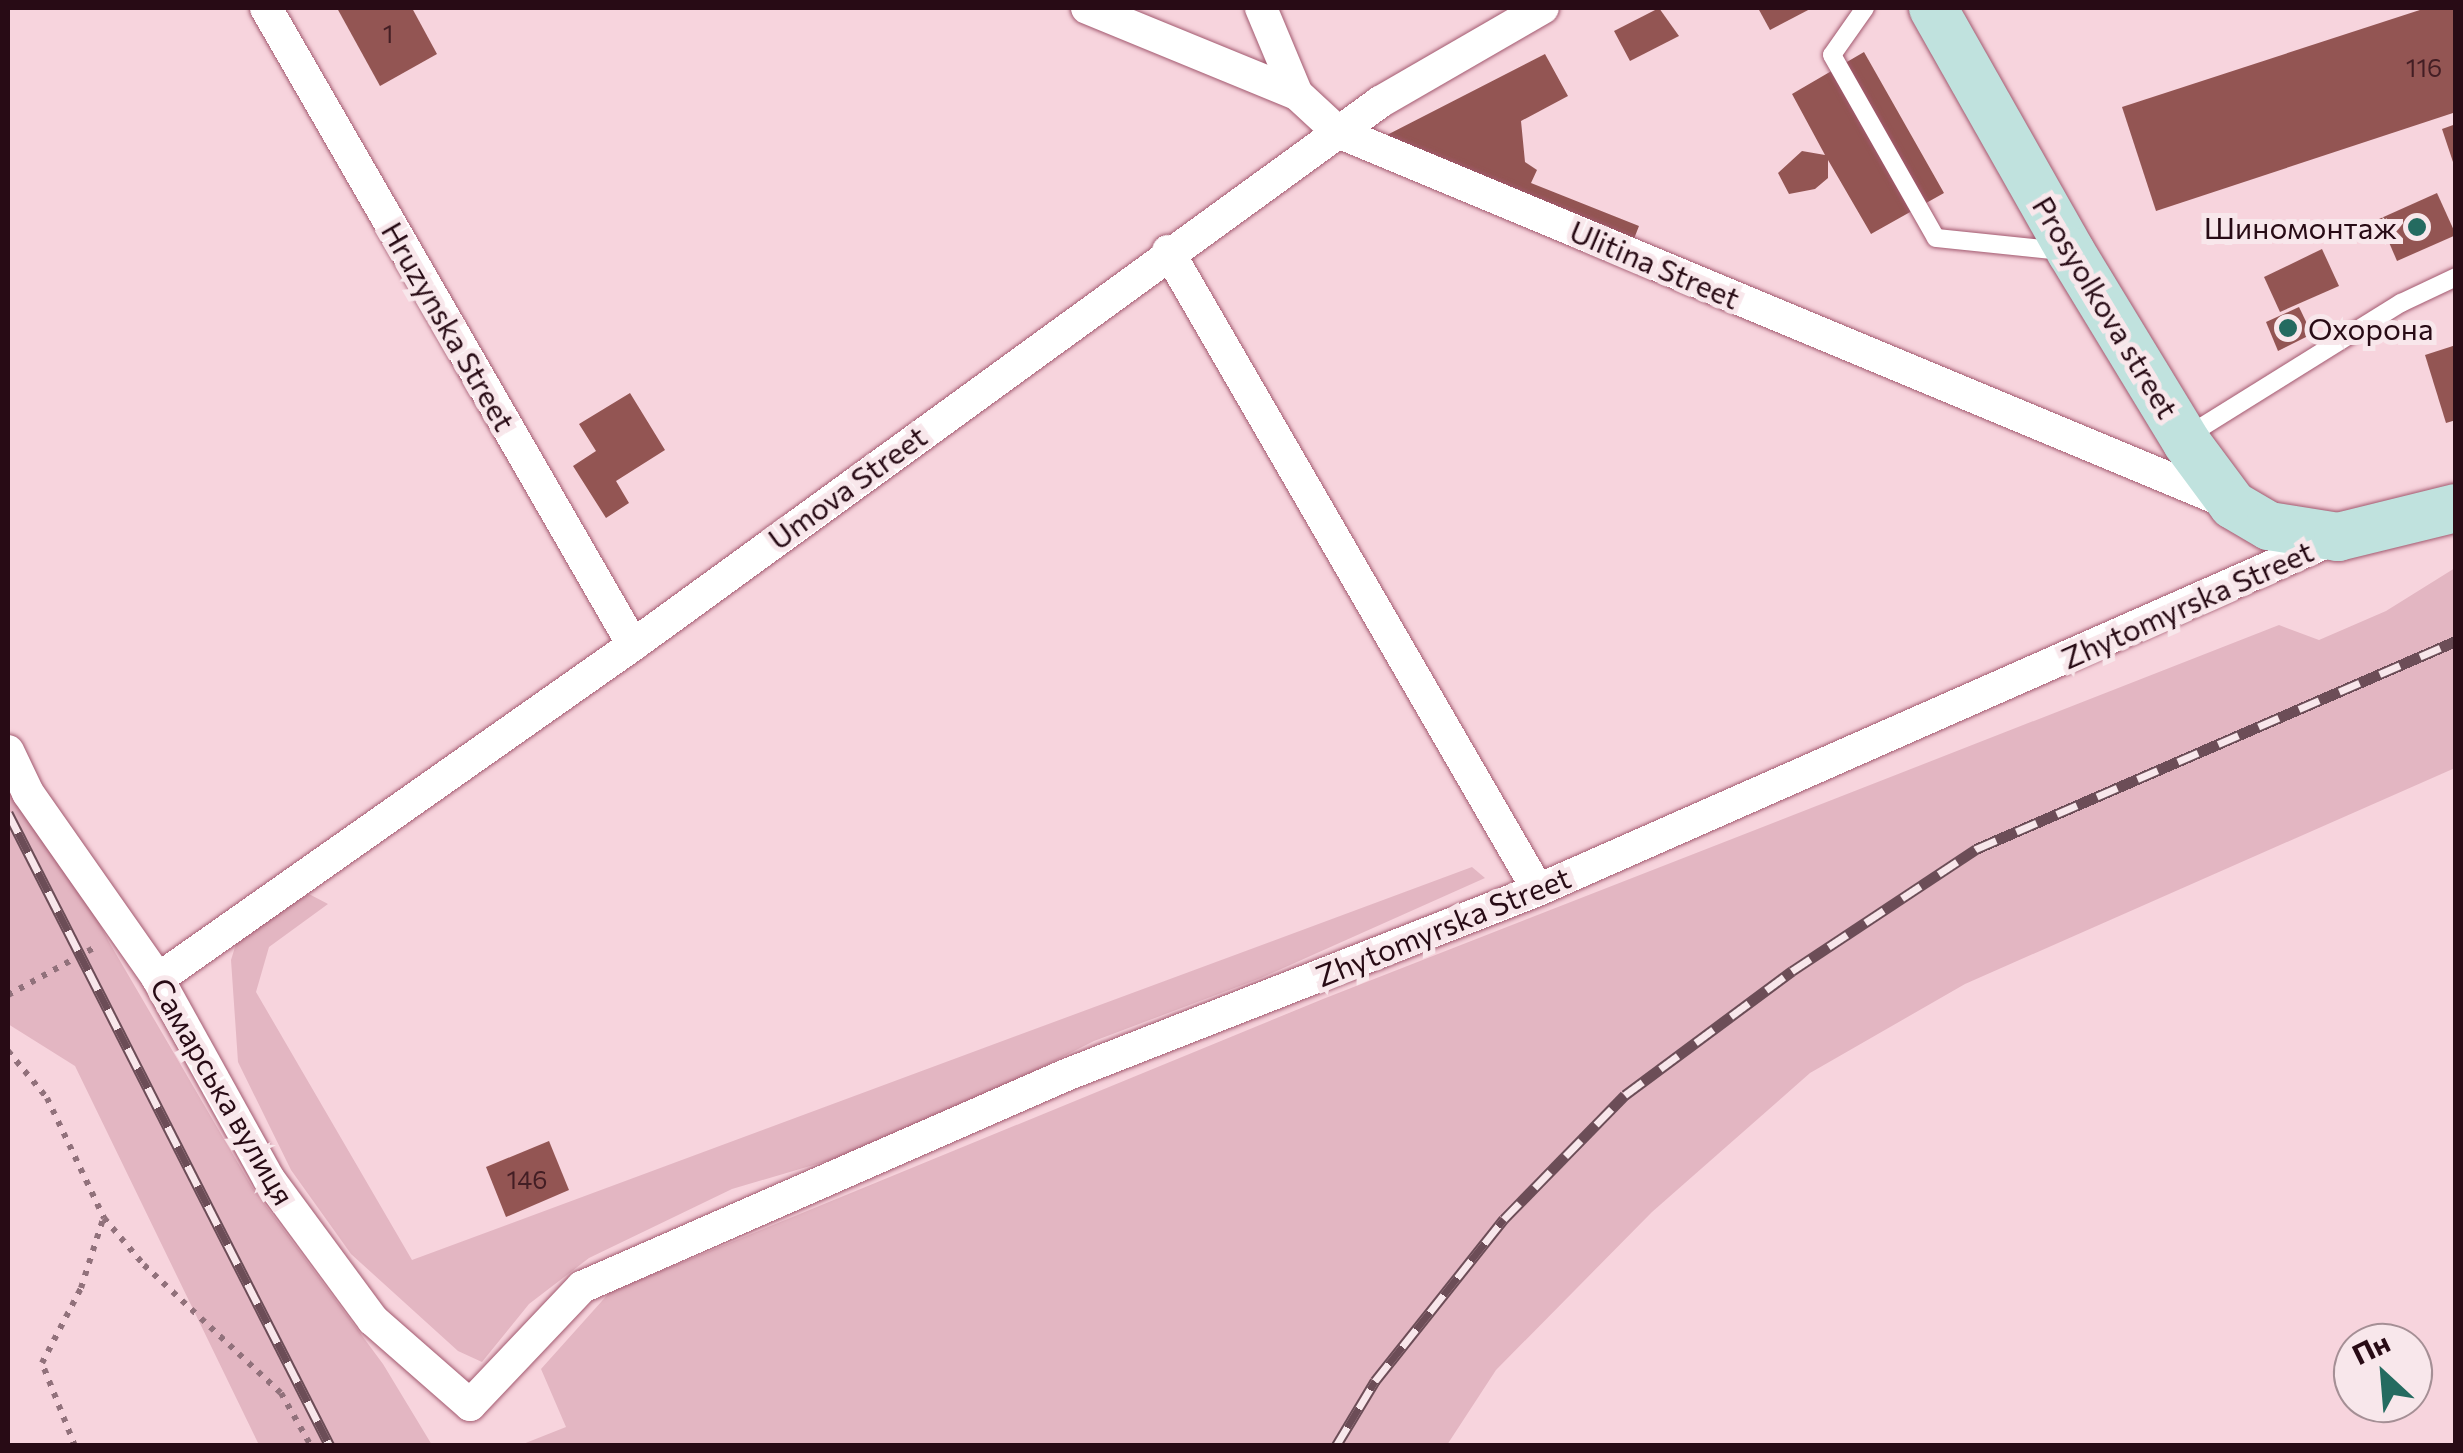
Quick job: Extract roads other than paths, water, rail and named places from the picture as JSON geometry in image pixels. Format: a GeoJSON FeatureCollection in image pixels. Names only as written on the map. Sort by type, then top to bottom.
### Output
{"type":"FeatureCollection","features":[{"type":"Feature","properties":{"kind":"street","name":"Hruzynska Street"},"geometry":{"type":"LineString","coordinates":[[266,8],[632,644]]}},
{"type":"Feature","properties":{"kind":"street","name":"Ulitina Street"},"geometry":{"type":"LineString","coordinates":[[1087,8],[1297,94],[1338,132],[2233,505]]}},
{"type":"Feature","properties":{"kind":"street"},"geometry":{"type":"LineString","coordinates":[[1261,8],[1297,94]]}},
{"type":"Feature","properties":{"kind":"street","name":"Umova Street"},"geometry":{"type":"LineString","coordinates":[[158,979],[632,644],[1168,251],[1445,59],[1543,8]]}},
{"type":"Feature","properties":{"kind":"street","name":"Prosyolkova street"},"geometry":{"type":"LineString","coordinates":[[1933,8],[2071,252],[2184,438],[2233,505],[2269,526],[2338,538]]}},
{"type":"Feature","properties":{"kind":"street"},"geometry":{"type":"LineString","coordinates":[[1168,251],[1538,890]]}},
{"type":"Feature","properties":{"kind":"street","name":"Zhytomyrska Street"},"geometry":{"type":"LineString","coordinates":[[470,1405],[582,1287],[1066,1076],[1538,890],[2338,538],[2456,508]]}},
{"type":"Feature","properties":{"kind":"street","name":"Самарська вулиця"},"geometry":{"type":"LineString","coordinates":[[8,750],[28,793],[158,979],[269,1179],[373,1320],[470,1405]]}},
{"type":"Feature","properties":{"kind":"lane"},"geometry":{"type":"LineString","coordinates":[[1865,8],[1832,55],[1936,238],[2071,252]]}},
{"type":"Feature","properties":{"kind":"lane"},"geometry":{"type":"LineString","coordinates":[[2184,438],[2401,303],[2456,276]]}},
{"type":"Feature","properties":{"kind":"railway"},"geometry":{"type":"LineString","coordinates":[[1336,1446],[1375,1381],[1504,1219],[1625,1095],[1792,971],[1976,849],[2456,641]]}},
{"type":"Feature","properties":{"kind":"railway"},"geometry":{"type":"LineString","coordinates":[[8,813],[330,1446]]}},
{"type":"Feature","properties":{"kind":"place","name":"Шиномонтаж"},"geometry":{"type":"Point","coordinates":[2417,227]}},
{"type":"Feature","properties":{"kind":"place","name":"Охорона"},"geometry":{"type":"Point","coordinates":[2288,328]}}]}
